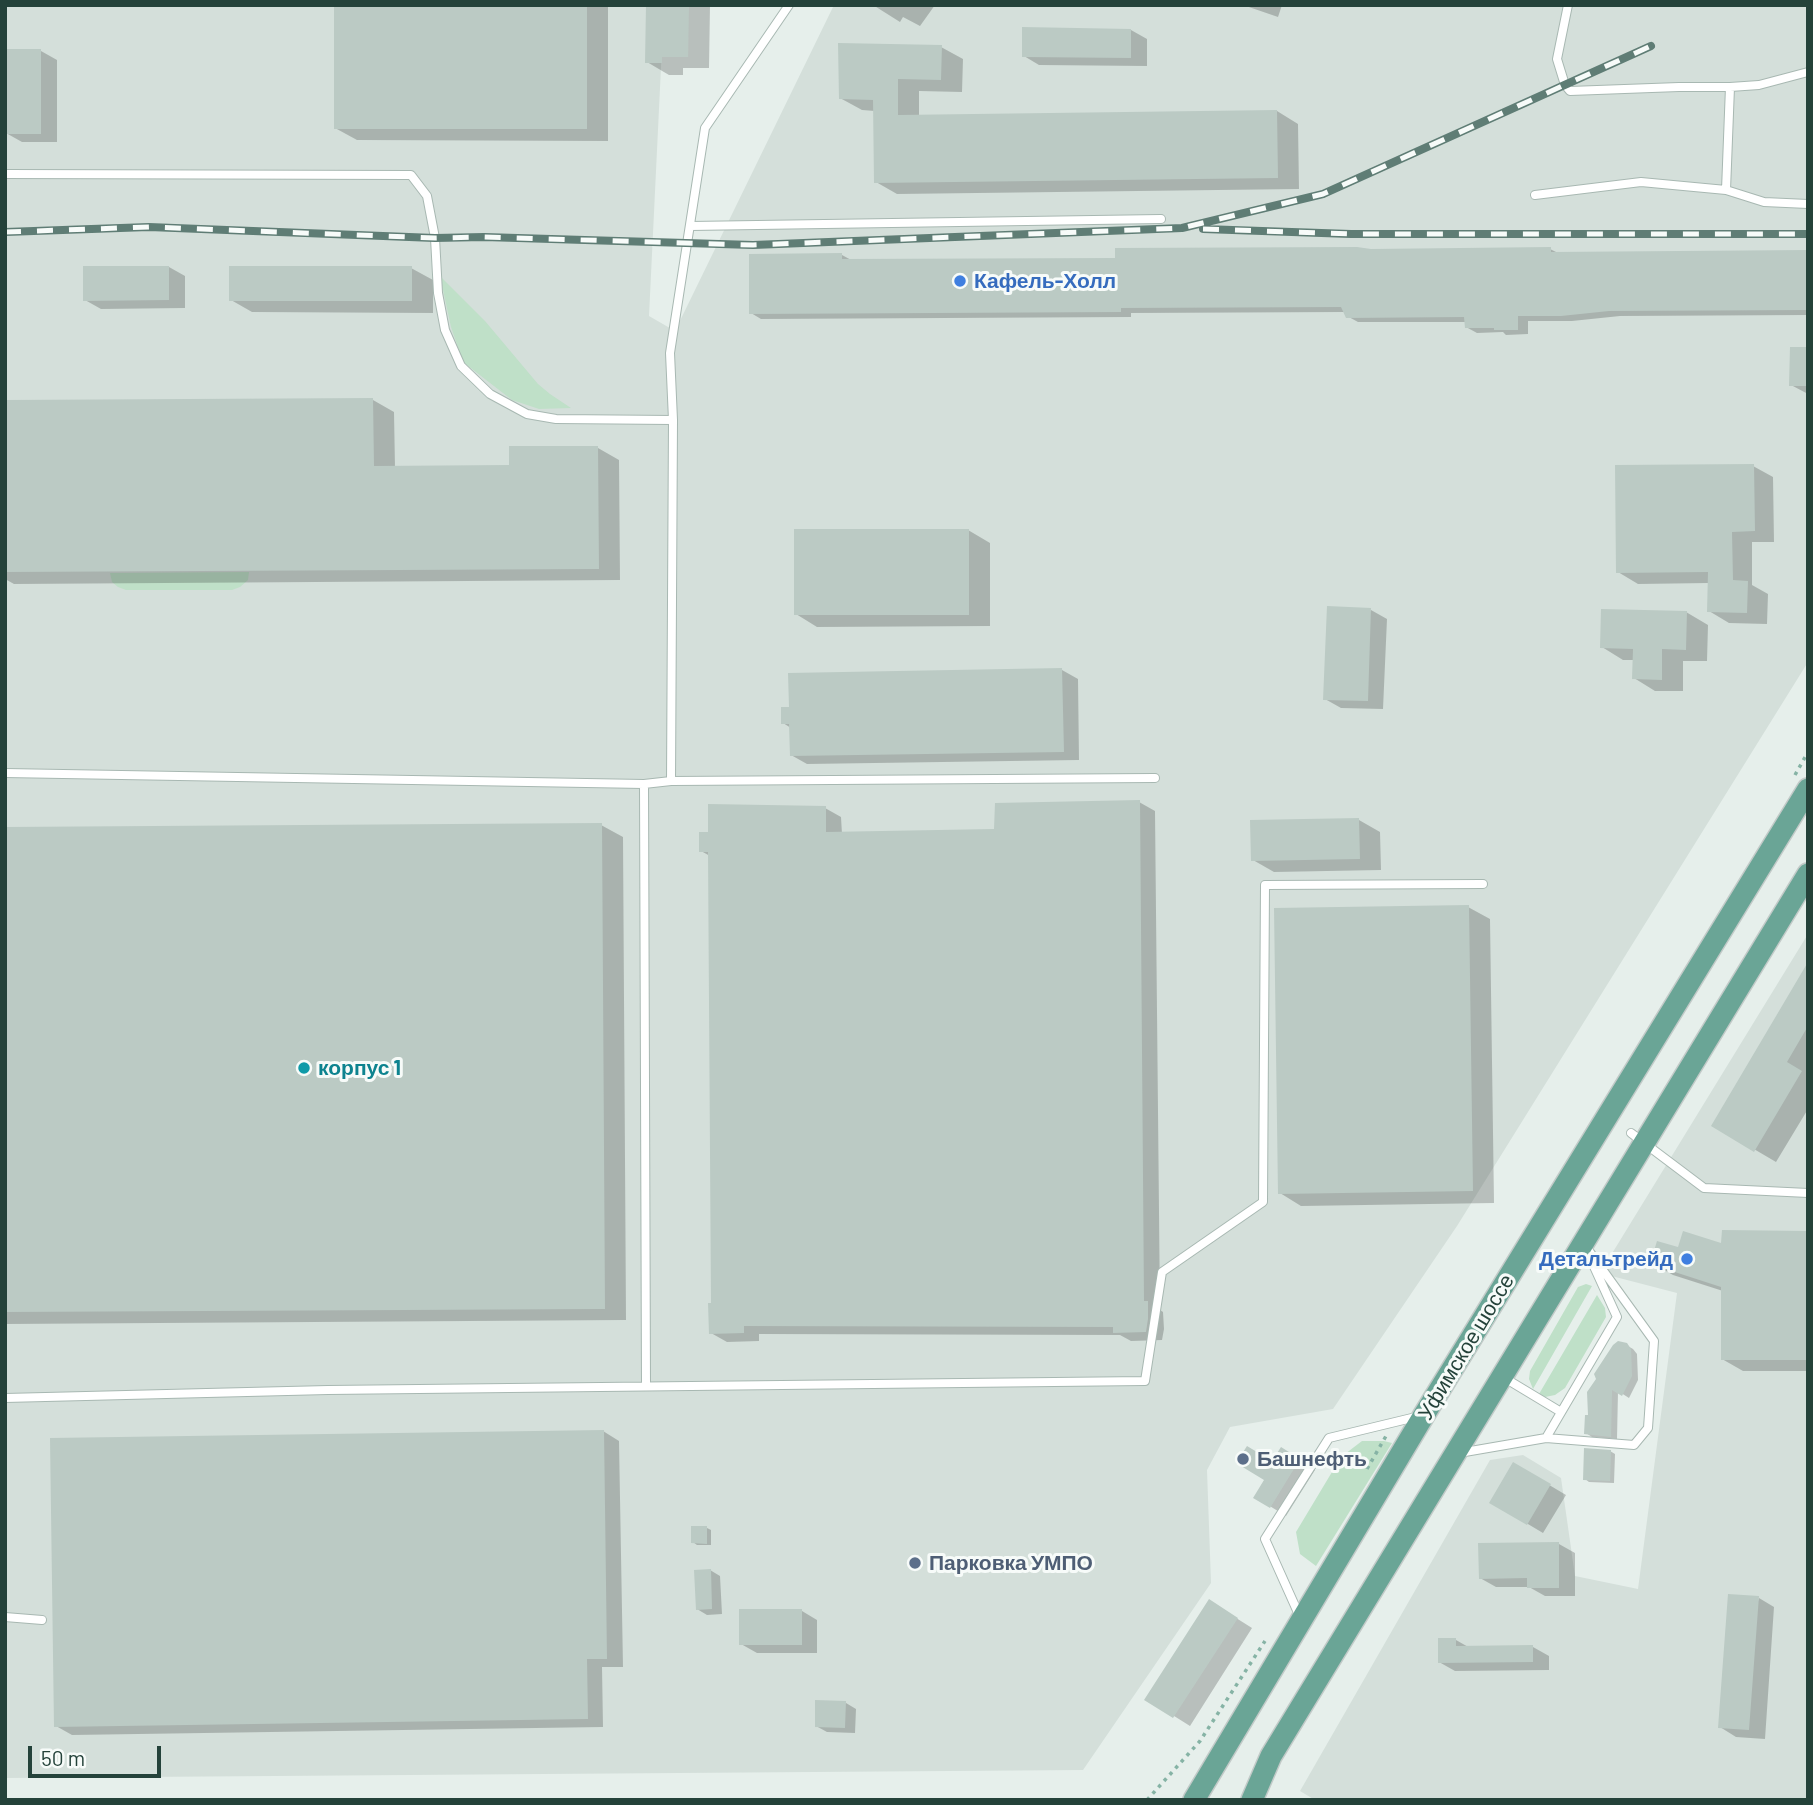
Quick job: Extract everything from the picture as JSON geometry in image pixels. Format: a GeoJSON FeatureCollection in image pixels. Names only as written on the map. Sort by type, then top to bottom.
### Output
{"type":"FeatureCollection","features":[{"type":"Feature","properties":{"kind":"main road","name":"Уфимское шоссе"},"geometry":{"type":"LineString","coordinates":[[1196,1798],[1424,1415],[1808,789]]}},
{"type":"Feature","properties":{"kind":"main road"},"geometry":{"type":"LineString","coordinates":[[1252,1800],[1270,1756],[1503,1377],[1583,1242],[1637,1138],[1808,874]]}},
{"type":"Feature","properties":{"kind":"lane"},"geometry":{"type":"LineString","coordinates":[[671,781],[673,419],[670,354],[705,128],[789,5]]}},
{"type":"Feature","properties":{"kind":"lane"},"geometry":{"type":"LineString","coordinates":[[1568,5],[1557,59],[1564,86],[1570,91],[1730,88],[1759,85],[1808,72]]}},
{"type":"Feature","properties":{"kind":"lane"},"geometry":{"type":"LineString","coordinates":[[1726,190],[1730,88]]}},
{"type":"Feature","properties":{"kind":"lane"},"geometry":{"type":"LineString","coordinates":[[5,174],[411,175],[427,196],[435,238],[438,293],[445,330],[461,366],[490,394],[527,414],[556,419],[673,419]]}},
{"type":"Feature","properties":{"kind":"lane"},"geometry":{"type":"LineString","coordinates":[[1535,195],[1641,182],[1726,190],[1764,202],[1808,204]]}},
{"type":"Feature","properties":{"kind":"lane"},"geometry":{"type":"LineString","coordinates":[[690,226],[1161,219]]}},
{"type":"Feature","properties":{"kind":"lane"},"geometry":{"type":"LineString","coordinates":[[5,774],[644,784],[671,781],[1155,778]]}},
{"type":"Feature","properties":{"kind":"lane"},"geometry":{"type":"LineString","coordinates":[[644,784],[646,1386]]}},
{"type":"Feature","properties":{"kind":"lane"},"geometry":{"type":"LineString","coordinates":[[5,1398],[314,1390],[1145,1381],[1162,1272],[1263,1202],[1265,885],[1483,884]]}},
{"type":"Feature","properties":{"kind":"lane"},"geometry":{"type":"LineString","coordinates":[[1637,1138],[1704,1188],[1808,1193]]}},
{"type":"Feature","properties":{"kind":"lane"},"geometry":{"type":"LineString","coordinates":[[1546,1438],[1617,1317],[1583,1242]]}},
{"type":"Feature","properties":{"kind":"lane"},"geometry":{"type":"LineString","coordinates":[[1456,1454],[1546,1438],[1634,1445],[1648,1428],[1654,1341],[1583,1242]]}},
{"type":"Feature","properties":{"kind":"lane"},"geometry":{"type":"LineString","coordinates":[[1503,1377],[1561,1412]]}},
{"type":"Feature","properties":{"kind":"lane"},"geometry":{"type":"LineString","coordinates":[[1301,1620],[1265,1539],[1329,1437],[1424,1415]]}},
{"type":"Feature","properties":{"kind":"lane"},"geometry":{"type":"LineString","coordinates":[[5,1617],[42,1620]]}},
{"type":"Feature","properties":{"kind":"shaded area"},"geometry":{"type":"Polygon","coordinates":[[[5,5],[664,5],[649,316],[675,331],[834,5],[1808,5],[1808,662],[1457,1226],[1333,1409],[1230,1427],[1207,1470],[1211,1583],[1083,1770],[5,1778],[5,5]]]}},
{"type":"Feature","properties":{"kind":"shaded area"},"geometry":{"type":"Polygon","coordinates":[[[1808,934],[1808,1800],[1315,1800],[1300,1791],[1490,1460],[1523,1455],[1561,1478],[1575,1576],[1638,1589],[1677,1293],[1600,1273],[1808,934]]]}},
{"type":"Feature","properties":{"kind":"green space"},"geometry":{"type":"Polygon","coordinates":[[[440,276],[485,321],[538,384],[571,408],[539,409],[512,400],[463,362],[451,327],[440,276]]]}},
{"type":"Feature","properties":{"kind":"green space"},"geometry":{"type":"Polygon","coordinates":[[[249,572],[248,580],[232,590],[126,590],[112,582],[110,573],[249,572]]]}},
{"type":"Feature","properties":{"kind":"green space"},"geometry":{"type":"Polygon","coordinates":[[[1586,1284],[1592,1286],[1533,1389],[1529,1379],[1530,1371],[1578,1287],[1586,1284]]]}},
{"type":"Feature","properties":{"kind":"green space"},"geometry":{"type":"Polygon","coordinates":[[[1597,1295],[1605,1308],[1606,1317],[1565,1388],[1555,1395],[1545,1397],[1539,1394],[1597,1295]]]}},
{"type":"Feature","properties":{"kind":"green space"},"geometry":{"type":"Polygon","coordinates":[[[1362,1441],[1392,1443],[1316,1566],[1300,1554],[1296,1532],[1341,1457],[1362,1441]]]}},
{"type":"Feature","properties":{"kind":"building"},"geometry":{"type":"Polygon","coordinates":[[[334,5],[587,5],[587,129],[334,129],[334,5]]]}},
{"type":"Feature","properties":{"kind":"building"},"geometry":{"type":"Polygon","coordinates":[[[646,5],[689,5],[688,57],[662,57],[662,63],[645,63],[646,5]]]}},
{"type":"Feature","properties":{"kind":"building"},"geometry":{"type":"Polygon","coordinates":[[[1022,27],[1131,29],[1131,58],[1022,57],[1022,27]]]}},
{"type":"Feature","properties":{"kind":"building"},"geometry":{"type":"Polygon","coordinates":[[[838,43],[942,45],[941,80],[898,79],[898,115],[1277,110],[1278,178],[874,183],[873,100],[839,99],[838,43]]]}},
{"type":"Feature","properties":{"kind":"building"},"geometry":{"type":"Polygon","coordinates":[[[5,49],[41,49],[41,134],[5,134],[5,49]]]}},
{"type":"Feature","properties":{"kind":"building"},"geometry":{"type":"Polygon","coordinates":[[[1551,247],[1551,252],[1808,250],[1808,310],[1609,311],[1561,316],[1518,316],[1518,330],[1465,328],[1464,317],[1346,318],[1341,307],[1121,308],[1121,312],[749,314],[749,254],[842,253],[842,259],[1115,258],[1115,248],[1551,247]]]}},
{"type":"Feature","properties":{"kind":"building"},"geometry":{"type":"Polygon","coordinates":[[[83,266],[169,266],[169,300],[83,301],[83,266]]]}},
{"type":"Feature","properties":{"kind":"building"},"geometry":{"type":"Polygon","coordinates":[[[229,266],[412,266],[412,301],[229,301],[229,266]]]}},
{"type":"Feature","properties":{"kind":"building"},"geometry":{"type":"Polygon","coordinates":[[[1790,347],[1808,347],[1808,386],[1789,386],[1790,347]]]}},
{"type":"Feature","properties":{"kind":"building"},"geometry":{"type":"Polygon","coordinates":[[[373,398],[374,466],[509,465],[509,446],[598,446],[599,569],[5,572],[5,400],[373,398]]]}},
{"type":"Feature","properties":{"kind":"building"},"geometry":{"type":"Polygon","coordinates":[[[1754,464],[1755,531],[1732,532],[1733,580],[1748,581],[1747,613],[1707,612],[1708,572],[1616,573],[1615,465],[1754,464]]]}},
{"type":"Feature","properties":{"kind":"building"},"geometry":{"type":"Polygon","coordinates":[[[794,529],[969,529],[969,615],[794,615],[794,529]]]}},
{"type":"Feature","properties":{"kind":"building"},"geometry":{"type":"Polygon","coordinates":[[[1327,606],[1371,608],[1368,701],[1323,700],[1327,606]]]}},
{"type":"Feature","properties":{"kind":"building"},"geometry":{"type":"Polygon","coordinates":[[[1601,609],[1687,611],[1686,650],[1662,649],[1662,680],[1632,679],[1633,649],[1600,648],[1601,609]]]}},
{"type":"Feature","properties":{"kind":"building"},"geometry":{"type":"Polygon","coordinates":[[[1062,668],[1064,752],[790,756],[789,724],[781,724],[781,707],[789,707],[788,673],[1062,668]]]}},
{"type":"Feature","properties":{"kind":"building"},"geometry":{"type":"Polygon","coordinates":[[[1140,800],[1144,1301],[1148,1301],[1146,1332],[1113,1333],[1113,1327],[744,1326],[744,1333],[709,1334],[708,852],[699,852],[699,832],[708,832],[708,804],[826,806],[826,832],[994,829],[995,803],[1140,800]]]}},
{"type":"Feature","properties":{"kind":"building"},"geometry":{"type":"Polygon","coordinates":[[[1359,818],[1360,859],[1251,861],[1250,820],[1359,818]]]}},
{"type":"Feature","properties":{"kind":"building","name":"корпус 1"},"geometry":{"type":"Polygon","coordinates":[[[602,823],[605,1309],[5,1312],[5,827],[602,823]]]}},
{"type":"Feature","properties":{"kind":"building"},"geometry":{"type":"Polygon","coordinates":[[[1469,905],[1473,1191],[1278,1194],[1274,908],[1469,905]]]}},
{"type":"Feature","properties":{"kind":"building"},"geometry":{"type":"Polygon","coordinates":[[[1808,962],[1808,1026],[1787,1062],[1802,1071],[1754,1152],[1711,1126],[1808,962]]]}},
{"type":"Feature","properties":{"kind":"building"},"geometry":{"type":"Polygon","coordinates":[[[1722,1230],[1808,1231],[1808,1360],[1721,1360],[1721,1287],[1650,1264],[1657,1241],[1678,1247],[1683,1231],[1721,1243],[1722,1230]]]}},
{"type":"Feature","properties":{"kind":"building"},"geometry":{"type":"Polygon","coordinates":[[[1618,1341],[1627,1343],[1631,1349],[1632,1376],[1622,1396],[1612,1390],[1611,1437],[1584,1434],[1585,1415],[1588,1415],[1587,1392],[1596,1379],[1594,1374],[1618,1341]]]}},
{"type":"Feature","properties":{"kind":"building"},"geometry":{"type":"Polygon","coordinates":[[[604,1430],[607,1659],[587,1659],[588,1719],[54,1727],[50,1438],[604,1430]]]}},
{"type":"Feature","properties":{"kind":"building"},"geometry":{"type":"Polygon","coordinates":[[[1247,1446],[1272,1461],[1281,1447],[1300,1459],[1270,1508],[1253,1498],[1264,1480],[1236,1463],[1247,1446]]]}},
{"type":"Feature","properties":{"kind":"building"},"geometry":{"type":"Polygon","coordinates":[[[1584,1448],[1611,1450],[1610,1481],[1583,1480],[1584,1448]]]}},
{"type":"Feature","properties":{"kind":"building"},"geometry":{"type":"Polygon","coordinates":[[[1513,1462],[1551,1484],[1527,1525],[1489,1503],[1513,1462]]]}},
{"type":"Feature","properties":{"kind":"building"},"geometry":{"type":"Polygon","coordinates":[[[691,1526],[707,1526],[707,1544],[691,1543],[691,1526]]]}},
{"type":"Feature","properties":{"kind":"building"},"geometry":{"type":"Polygon","coordinates":[[[1559,1542],[1559,1588],[1527,1588],[1527,1578],[1479,1579],[1478,1543],[1559,1542]]]}},
{"type":"Feature","properties":{"kind":"building"},"geometry":{"type":"Polygon","coordinates":[[[711,1569],[712,1609],[696,1610],[694,1570],[711,1569]]]}},
{"type":"Feature","properties":{"kind":"building"},"geometry":{"type":"Polygon","coordinates":[[[1728,1594],[1759,1596],[1749,1730],[1718,1728],[1728,1594]]]}},
{"type":"Feature","properties":{"kind":"building"},"geometry":{"type":"Polygon","coordinates":[[[1209,1599],[1238,1618],[1173,1718],[1144,1700],[1209,1599]]]}},
{"type":"Feature","properties":{"kind":"building"},"geometry":{"type":"Polygon","coordinates":[[[739,1609],[802,1609],[802,1645],[739,1645],[739,1609]]]}},
{"type":"Feature","properties":{"kind":"building"},"geometry":{"type":"Polygon","coordinates":[[[1438,1638],[1456,1638],[1456,1646],[1533,1645],[1533,1662],[1438,1663],[1438,1638]]]}},
{"type":"Feature","properties":{"kind":"building"},"geometry":{"type":"Polygon","coordinates":[[[815,1700],[846,1701],[845,1728],[815,1727],[815,1700]]]}},
{"type":"Feature","properties":{"kind":"railway"},"geometry":{"type":"LineString","coordinates":[[5,232],[149,227],[435,238],[753,245],[1182,228],[1323,194],[1651,46]]}},
{"type":"Feature","properties":{"kind":"railway"},"geometry":{"type":"LineString","coordinates":[[1203,229],[1351,234],[1808,234]]}},
{"type":"Feature","properties":{"kind":"place","name":"Кафель-Холл"},"geometry":{"type":"Point","coordinates":[960,281]}},
{"type":"Feature","properties":{"kind":"place","name":"корпус 1"},"geometry":{"type":"Point","coordinates":[304,1068]}},
{"type":"Feature","properties":{"kind":"place","name":"Детальтрейд"},"geometry":{"type":"Point","coordinates":[1687,1259]}},
{"type":"Feature","properties":{"kind":"place","name":"Башнефть"},"geometry":{"type":"Point","coordinates":[1243,1459]}},
{"type":"Feature","properties":{"kind":"place","name":"Парковка УМПО"},"geometry":{"type":"Point","coordinates":[915,1563]}}]}
